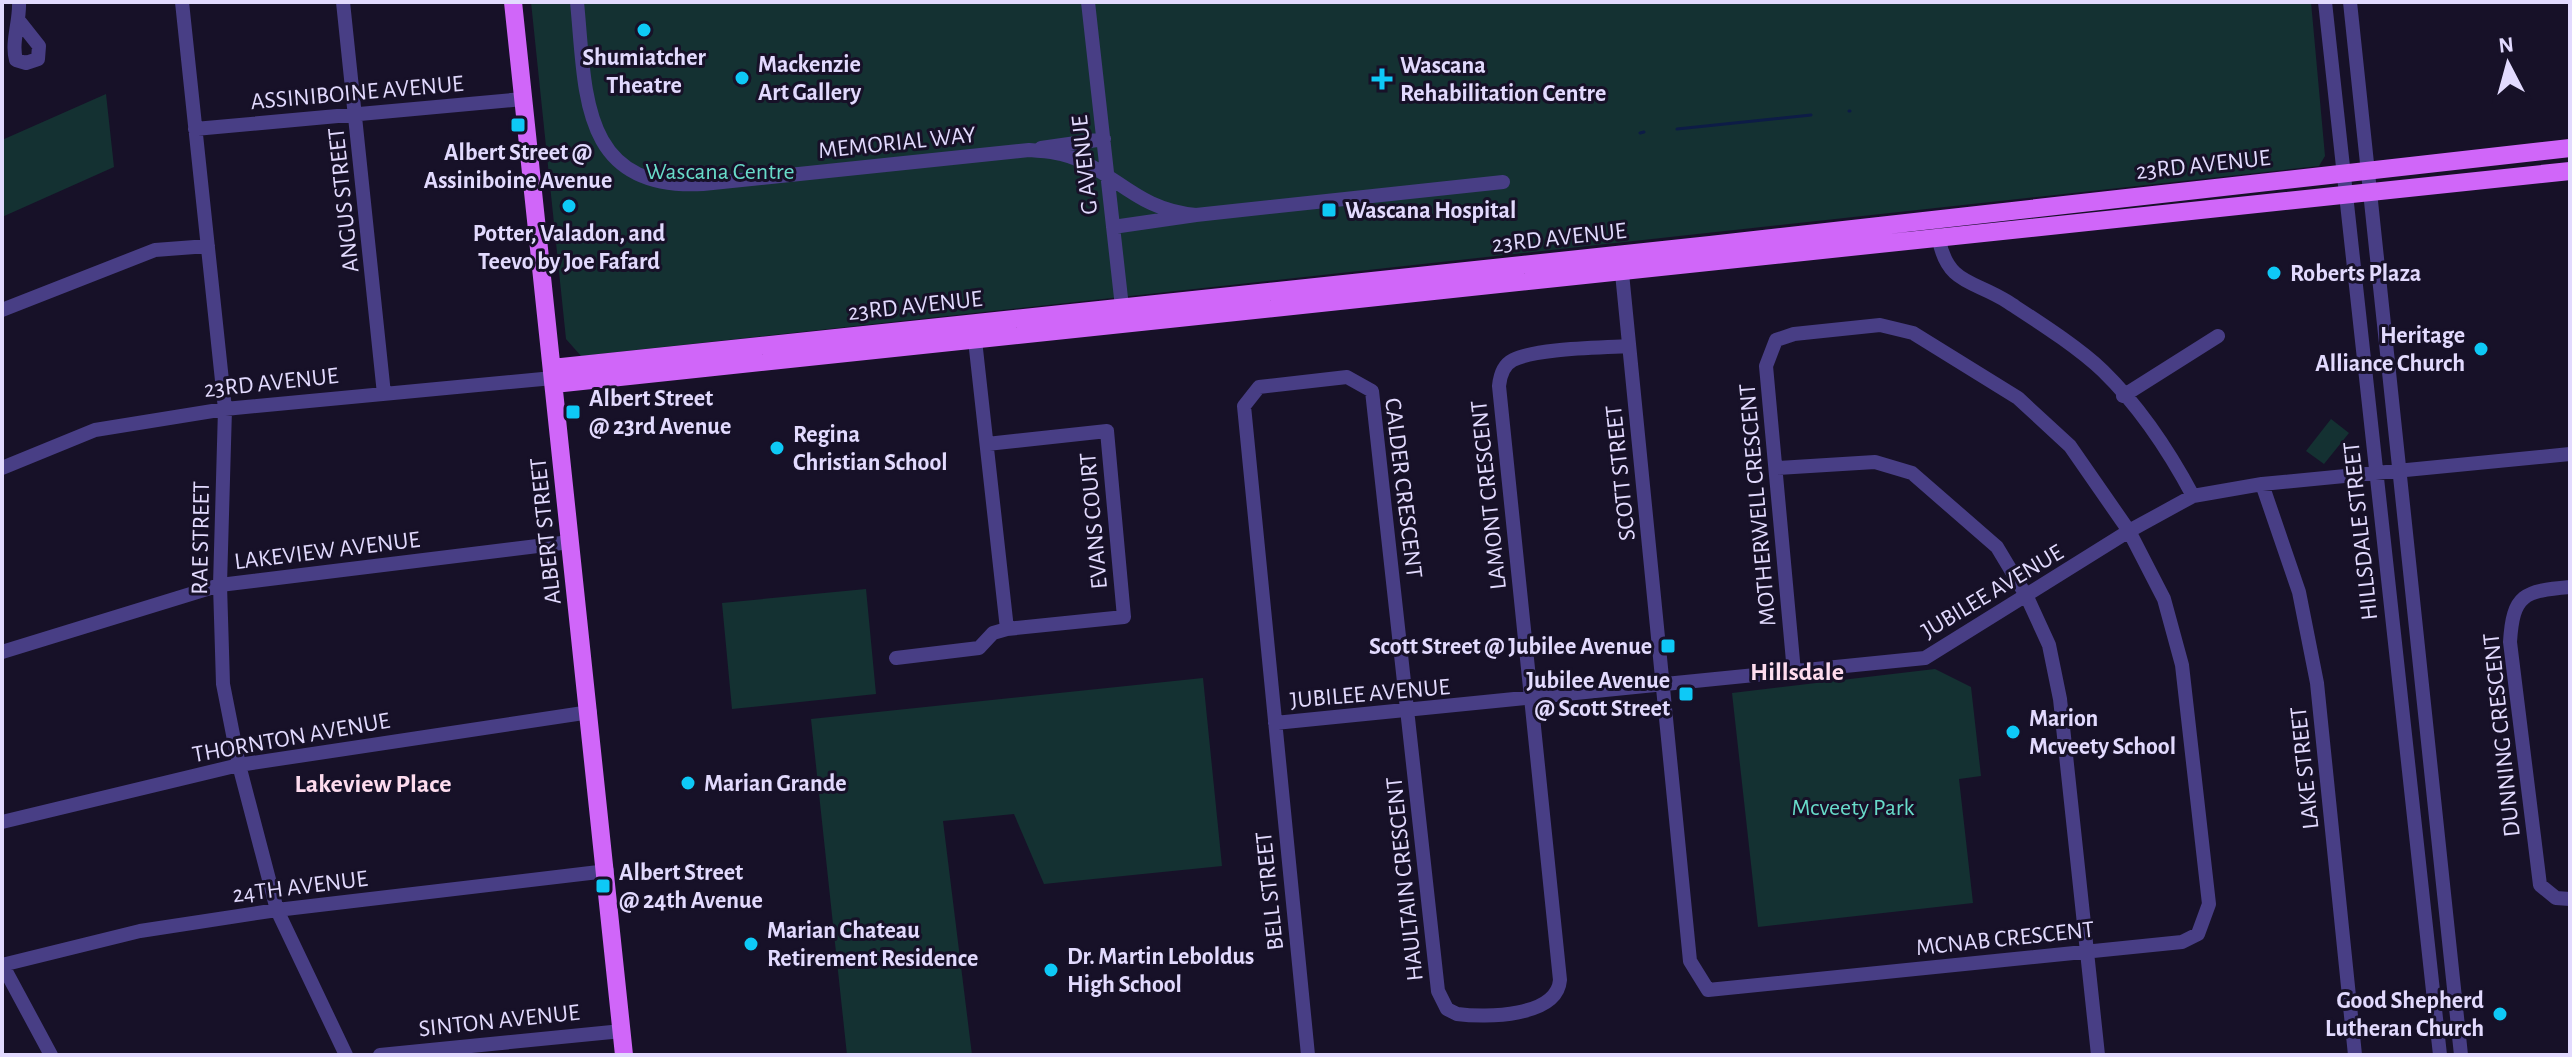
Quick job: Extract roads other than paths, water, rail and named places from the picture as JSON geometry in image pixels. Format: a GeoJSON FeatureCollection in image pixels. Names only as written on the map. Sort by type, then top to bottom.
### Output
{"type":"FeatureCollection","features":[{"type":"Feature","properties":{"kind":"main road","name":"ALBERT STREET"},"geometry":{"type":"LineString","coordinates":[[513,2],[624,1055]]}},
{"type":"Feature","properties":{"kind":"main road","name":"23RD AVENUE"},"geometry":{"type":"LineString","coordinates":[[553,377],[1621,263],[2367,169],[2570,148]]}},
{"type":"Feature","properties":{"kind":"main road","name":"23RD AVENUE"},"geometry":{"type":"LineString","coordinates":[[1621,263],[1939,240],[2570,171]]}},
{"type":"Feature","properties":{"kind":"street"},"geometry":{"type":"LineString","coordinates":[[19,2],[20,22]]}},
{"type":"Feature","properties":{"kind":"street","name":"RAE STREET"},"geometry":{"type":"LineString","coordinates":[[182,2],[225,409],[220,585],[223,684],[239,765],[277,910],[346,1055]]}},
{"type":"Feature","properties":{"kind":"street","name":"ANGUS STREET"},"geometry":{"type":"LineString","coordinates":[[343,2],[384,394]]}},
{"type":"Feature","properties":{"kind":"street","name":"MEMORIAL WAY"},"geometry":{"type":"LineString","coordinates":[[577,2],[584,95],[595,130],[625,167],[654,181],[703,184],[1029,150],[1062,154],[1144,203],[1171,213],[1196,215]]}},
{"type":"Feature","properties":{"kind":"street","name":"G AVENUE"},"geometry":{"type":"LineString","coordinates":[[1088,2],[1123,316]]}},
{"type":"Feature","properties":{"kind":"street","name":"HILLSDALE STREET"},"geometry":{"type":"LineString","coordinates":[[2325,2],[2440,1055]]}},
{"type":"Feature","properties":{"kind":"street","name":"HILLSDALE STREET"},"geometry":{"type":"LineString","coordinates":[[2350,2],[2461,1055]]}},
{"type":"Feature","properties":{"kind":"street","name":"ASSINIBOINE AVENUE"},"geometry":{"type":"LineString","coordinates":[[195,129],[523,99]]}},
{"type":"Feature","properties":{"kind":"street"},"geometry":{"type":"LineString","coordinates":[[1029,150],[1104,139]]}},
{"type":"Feature","properties":{"kind":"street","name":"MEMORIAL WAY"},"geometry":{"type":"LineString","coordinates":[[1113,227],[1196,215],[1503,182]]}},
{"type":"Feature","properties":{"kind":"street"},"geometry":{"type":"LineString","coordinates":[[1939,240],[1943,262],[1955,274],[2006,300],[2103,370],[2167,448],[2193,496]]}},
{"type":"Feature","properties":{"kind":"street"},"geometry":{"type":"LineString","coordinates":[[2,310],[155,250],[208,246]]}},
{"type":"Feature","properties":{"kind":"street","name":"SCOTT STREET"},"geometry":{"type":"LineString","coordinates":[[1621,263],[1664,686]]}},
{"type":"Feature","properties":{"kind":"street","name":"MOTHERWELL CRESCENT"},"geometry":{"type":"LineString","coordinates":[[1794,672],[1766,366],[1776,340],[1794,334],[1880,325],[1913,333],[2018,398],[2070,446],[2129,531]]}},
{"type":"Feature","properties":{"kind":"street"},"geometry":{"type":"LineString","coordinates":[[896,658],[979,648],[993,633],[1007,629],[974,331]]}},
{"type":"Feature","properties":{"kind":"street"},"geometry":{"type":"LineString","coordinates":[[2123,396],[2218,336]]}},
{"type":"Feature","properties":{"kind":"street","name":"LAMONT CRESCENT"},"geometry":{"type":"LineString","coordinates":[[1532,700],[1500,373],[1510,361],[1527,356],[1629,346]]}},
{"type":"Feature","properties":{"kind":"street","name":"23RD AVENUE"},"geometry":{"type":"LineString","coordinates":[[2,468],[95,430],[225,409],[553,377]]}},
{"type":"Feature","properties":{"kind":"street","name":"CALDER CRESCENT"},"geometry":{"type":"LineString","coordinates":[[1275,723],[1244,406],[1259,387],[1347,377],[1372,391],[1408,712]]}},
{"type":"Feature","properties":{"kind":"street","name":"EVANS COURT"},"geometry":{"type":"LineString","coordinates":[[987,444],[1107,431],[1124,617],[1007,629]]}},
{"type":"Feature","properties":{"kind":"street","name":"JUBILEE AVENUE"},"geometry":{"type":"LineString","coordinates":[[1275,723],[1532,700],[1925,658],[2129,531],[2193,496],[2262,484],[2570,454]]}},
{"type":"Feature","properties":{"kind":"street"},"geometry":{"type":"LineString","coordinates":[[1777,468],[1875,462],[1912,473],[1997,547],[2027,597],[2049,645],[2060,699],[2098,1055]]}},
{"type":"Feature","properties":{"kind":"street","name":"LAKE STREET"},"geometry":{"type":"LineString","coordinates":[[2262,484],[2299,592],[2317,683],[2355,1055]]}},
{"type":"Feature","properties":{"kind":"street","name":"MCNAB CRESCENT"},"geometry":{"type":"LineString","coordinates":[[1664,686],[1690,961],[1708,990],[2182,942],[2198,934],[2209,904],[2182,665],[2164,599],[2129,531]]}},
{"type":"Feature","properties":{"kind":"street","name":"LAKEVIEW AVENUE"},"geometry":{"type":"LineString","coordinates":[[2,652],[220,585],[570,542]]}},
{"type":"Feature","properties":{"kind":"street","name":"DUNNING CRESCENT"},"geometry":{"type":"LineString","coordinates":[[2570,587],[2546,589],[2520,599],[2512,611],[2510,642],[2540,885],[2556,898],[2570,899]]}},
{"type":"Feature","properties":{"kind":"street","name":"HAULTAIN CRESCENT"},"geometry":{"type":"LineString","coordinates":[[1408,712],[1441,1001],[1447,1009],[1468,1016],[1527,1010],[1548,1004],[1559,988],[1532,700]]}},
{"type":"Feature","properties":{"kind":"street","name":"THORNTON AVENUE"},"geometry":{"type":"LineString","coordinates":[[2,822],[239,765],[590,712]]}},
{"type":"Feature","properties":{"kind":"street","name":"BELL STREET"},"geometry":{"type":"LineString","coordinates":[[1275,723],[1308,1055]]}},
{"type":"Feature","properties":{"kind":"street","name":"24TH AVENUE"},"geometry":{"type":"LineString","coordinates":[[2,965],[140,931],[277,910],[607,871]]}},
{"type":"Feature","properties":{"kind":"street"},"geometry":{"type":"LineString","coordinates":[[2,965],[51,1055]]}},
{"type":"Feature","properties":{"kind":"street","name":"SINTON AVENUE"},"geometry":{"type":"LineString","coordinates":[[380,1055],[622,1031]]}},
{"type":"Feature","properties":{"kind":"waterway"},"geometry":{"type":"LineString","coordinates":[[1677,129],[1811,115]]}},
{"type":"Feature","properties":{"kind":"waterway"},"geometry":{"type":"LineString","coordinates":[[1640,133],[1644,132]]}},
{"type":"Feature","properties":{"kind":"place","name":"Shumiatcher Theatre"},"geometry":{"type":"Point","coordinates":[644,30]}},
{"type":"Feature","properties":{"kind":"place","name":"Mackenzie Art Gallery"},"geometry":{"type":"Point","coordinates":[742,78]}},
{"type":"Feature","properties":{"kind":"place","name":"Wascana Rehabilitation Centre"},"geometry":{"type":"Point","coordinates":[1382,79]}},
{"type":"Feature","properties":{"kind":"place","name":"Albert Street @ Assiniboine Avenue"},"geometry":{"type":"Point","coordinates":[518,125]}},
{"type":"Feature","properties":{"kind":"place","name":"Potter, Valadon, and Teevo by Joe Fafard"},"geometry":{"type":"Point","coordinates":[569,206]}},
{"type":"Feature","properties":{"kind":"place","name":"Wascana Hospital"},"geometry":{"type":"Point","coordinates":[1329,210]}},
{"type":"Feature","properties":{"kind":"place","name":"Roberts Plaza"},"geometry":{"type":"Point","coordinates":[2274,273]}},
{"type":"Feature","properties":{"kind":"place","name":"Heritage Alliance Church"},"geometry":{"type":"Point","coordinates":[2481,349]}},
{"type":"Feature","properties":{"kind":"place","name":"Albert Street @ 23rd Avenue"},"geometry":{"type":"Point","coordinates":[573,412]}},
{"type":"Feature","properties":{"kind":"place","name":"Regina Christian School"},"geometry":{"type":"Point","coordinates":[777,448]}},
{"type":"Feature","properties":{"kind":"place","name":"Scott Street @ Jubilee Avenue"},"geometry":{"type":"Point","coordinates":[1668,646]}},
{"type":"Feature","properties":{"kind":"place","name":"Jubilee Avenue @ Scott Street"},"geometry":{"type":"Point","coordinates":[1686,694]}},
{"type":"Feature","properties":{"kind":"place","name":"Marion Mcveety School"},"geometry":{"type":"Point","coordinates":[2013,732]}},
{"type":"Feature","properties":{"kind":"place","name":"Marian Grande"},"geometry":{"type":"Point","coordinates":[688,783]}},
{"type":"Feature","properties":{"kind":"place","name":"Albert Street @ 24th Avenue"},"geometry":{"type":"Point","coordinates":[603,886]}},
{"type":"Feature","properties":{"kind":"place","name":"Marian Chateau Retirement Residence"},"geometry":{"type":"Point","coordinates":[751,944]}},
{"type":"Feature","properties":{"kind":"place","name":"Dr. Martin Leboldus High School"},"geometry":{"type":"Point","coordinates":[1051,970]}},
{"type":"Feature","properties":{"kind":"place","name":"Good Shepherd Lutheran Church"},"geometry":{"type":"Point","coordinates":[2500,1014]}},
{"type":"Feature","properties":{"kind":"district","name":"Hillsdale"},"geometry":{"type":"Point","coordinates":[1797,671]}},
{"type":"Feature","properties":{"kind":"district","name":"Lakeview Place"},"geometry":{"type":"Point","coordinates":[373,783]}},
{"type":"Feature","properties":{"kind":"park label","name":"Wascana Centre"},"geometry":{"type":"Point","coordinates":[720,171]}},
{"type":"Feature","properties":{"kind":"park label","name":"Mcveety Park"},"geometry":{"type":"Point","coordinates":[1853,807]}}]}
